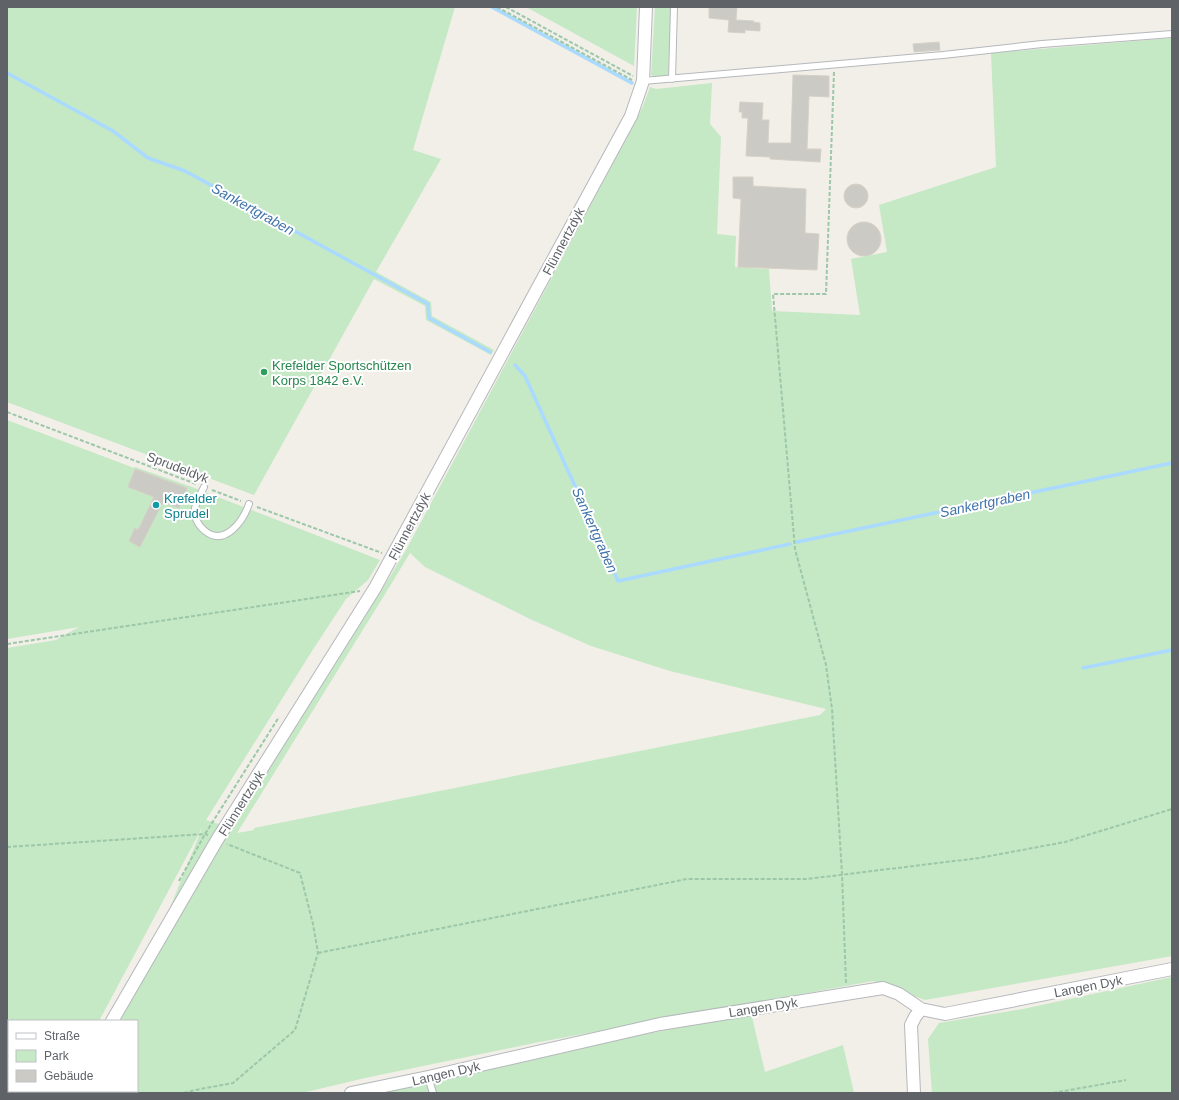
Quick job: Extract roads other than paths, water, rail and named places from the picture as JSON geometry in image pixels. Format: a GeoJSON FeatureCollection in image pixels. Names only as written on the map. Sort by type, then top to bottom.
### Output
{"type":"FeatureCollection","features":[{"type":"Feature","properties":{"kind":"street","name":"Flünnertzdyk"},"geometry":{"type":"LineString","coordinates":[[113,1020],[217,840],[375,588],[631,116],[643,81],[646,7]]}},
{"type":"Feature","properties":{"kind":"street","name":"Langen Dyk"},"geometry":{"type":"LineString","coordinates":[[351,1093],[660,1024],[883,988],[899,994],[921,1010],[945,1014],[1172,969]]}},
{"type":"Feature","properties":{"kind":"street"},"geometry":{"type":"LineString","coordinates":[[914,1093],[911,1025],[921,1010]]}},
{"type":"Feature","properties":{"kind":"lane"},"geometry":{"type":"LineString","coordinates":[[672,79],[674,7]]}},
{"type":"Feature","properties":{"kind":"lane"},"geometry":{"type":"LineString","coordinates":[[643,81],[943,56],[1042,44],[1172,34]]}},
{"type":"Feature","properties":{"kind":"lane"},"geometry":{"type":"LineString","coordinates":[[204,487],[197,502],[195,516],[199,527],[210,535],[222,536],[236,527],[246,514],[250,504]]}},
{"type":"Feature","properties":{"kind":"lane"},"geometry":{"type":"LineString","coordinates":[[428,1077],[433,1093]]}},
{"type":"Feature","properties":{"kind":"waterway"},"geometry":{"type":"LineString","coordinates":[[492,7],[632,83]]}},
{"type":"Feature","properties":{"kind":"waterway","name":"Sankertgraben"},"geometry":{"type":"LineString","coordinates":[[7,73],[113,131],[148,158],[185,171],[428,304],[429,318],[490,352]]}},
{"type":"Feature","properties":{"kind":"waterway","name":"Sankertgraben"},"geometry":{"type":"LineString","coordinates":[[515,365],[525,376],[618,581],[790,544]]}},
{"type":"Feature","properties":{"kind":"waterway","name":"Sankertgraben"},"geometry":{"type":"LineString","coordinates":[[797,542],[1172,463]]}},
{"type":"Feature","properties":{"kind":"waterway"},"geometry":{"type":"LineString","coordinates":[[1083,668],[1172,650]]}},
{"type":"Feature","properties":{"kind":"place","name":"Krefelder Sportschützen Korps 1842 e.V."},"geometry":{"type":"Point","coordinates":[264,372]}},
{"type":"Feature","properties":{"kind":"place","name":"Krefelder Sprudel"},"geometry":{"type":"Point","coordinates":[156,505]}}]}
